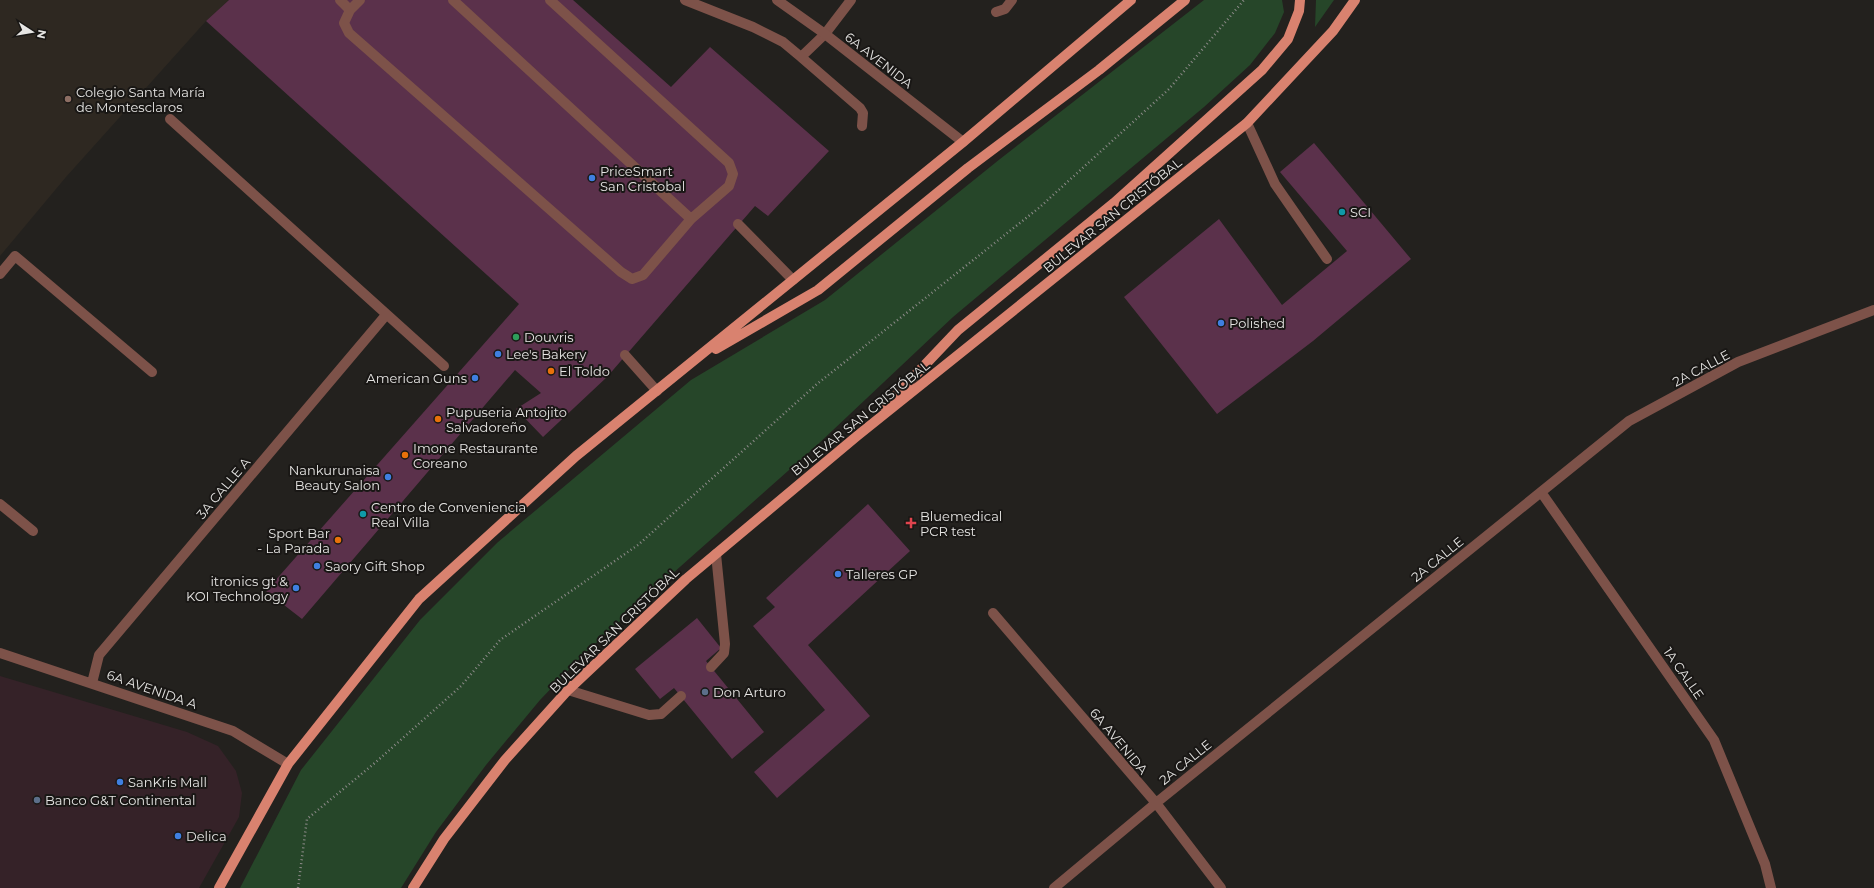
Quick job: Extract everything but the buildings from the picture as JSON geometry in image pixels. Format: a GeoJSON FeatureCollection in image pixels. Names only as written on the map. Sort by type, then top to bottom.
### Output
{"type":"FeatureCollection","features":[{"type":"Feature","properties":{"kind":"main road"},"geometry":{"type":"LineString","coordinates":[[219,888],[288,764],[419,600],[576,456],[963,142],[1131,0]]}},
{"type":"Feature","properties":{"kind":"main road"},"geometry":{"type":"LineString","coordinates":[[689,364],[818,290],[968,168],[1099,70],[1185,0]]}},
{"type":"Feature","properties":{"kind":"main road"},"geometry":{"type":"LineString","coordinates":[[857,436],[958,330],[1114,203],[1262,70],[1288,39],[1299,11],[1300,0]]}},
{"type":"Feature","properties":{"kind":"main road","name":"BULEVAR SAN CRISTÓBAL"},"geometry":{"type":"LineString","coordinates":[[413,888],[444,839],[500,766],[568,690],[686,579],[857,436],[1247,123],[1333,31],[1355,0]]}},
{"type":"Feature","properties":{"kind":"street"},"geometry":{"type":"LineString","coordinates":[[340,0],[350,10]]}},
{"type":"Feature","properties":{"kind":"street"},"geometry":{"type":"LineString","coordinates":[[360,0],[350,10],[344,23],[349,34],[621,272],[632,279],[643,275],[691,219],[729,186],[733,174],[729,163],[550,0]]}},
{"type":"Feature","properties":{"kind":"street"},"geometry":{"type":"LineString","coordinates":[[453,0],[691,219]]}},
{"type":"Feature","properties":{"kind":"street"},"geometry":{"type":"LineString","coordinates":[[685,0],[783,42],[860,108],[863,113],[862,126]]}},
{"type":"Feature","properties":{"kind":"street","name":"6A AVENIDA"},"geometry":{"type":"LineString","coordinates":[[777,0],[825,34],[963,142]]}},
{"type":"Feature","properties":{"kind":"street"},"geometry":{"type":"LineString","coordinates":[[801,56],[825,34],[851,0]]}},
{"type":"Feature","properties":{"kind":"street"},"geometry":{"type":"LineString","coordinates":[[996,12],[1005,9],[1012,0]]}},
{"type":"Feature","properties":{"kind":"street"},"geometry":{"type":"LineString","coordinates":[[170,119],[444,366]]}},
{"type":"Feature","properties":{"kind":"street"},"geometry":{"type":"LineString","coordinates":[[1247,123],[1275,184],[1327,260]]}},
{"type":"Feature","properties":{"kind":"street"},"geometry":{"type":"LineString","coordinates":[[738,224],[793,280]]}},
{"type":"Feature","properties":{"kind":"street"},"geometry":{"type":"LineString","coordinates":[[0,274],[15,256],[152,372]]}},
{"type":"Feature","properties":{"kind":"street","name":"2A CALLE"},"geometry":{"type":"LineString","coordinates":[[1054,888],[1156,803],[1629,421],[1738,362],[1874,310]]}},
{"type":"Feature","properties":{"kind":"street","name":"3A CALLE A"},"geometry":{"type":"LineString","coordinates":[[92,683],[100,655],[386,315]]}},
{"type":"Feature","properties":{"kind":"street"},"geometry":{"type":"LineString","coordinates":[[625,355],[657,391]]}},
{"type":"Feature","properties":{"kind":"street","name":"1A CALLE"},"geometry":{"type":"LineString","coordinates":[[1541,492],[1714,740],[1766,864],[1771,888]]}},
{"type":"Feature","properties":{"kind":"street"},"geometry":{"type":"LineString","coordinates":[[0,504],[33,531]]}},
{"type":"Feature","properties":{"kind":"street"},"geometry":{"type":"LineString","coordinates":[[712,667],[724,653],[725,644],[716,554]]}},
{"type":"Feature","properties":{"kind":"street","name":"6A AVENIDA"},"geometry":{"type":"LineString","coordinates":[[993,613],[1156,803],[1221,888]]}},
{"type":"Feature","properties":{"kind":"street","name":"6A AVENIDA A"},"geometry":{"type":"LineString","coordinates":[[0,653],[233,731],[288,764]]}},
{"type":"Feature","properties":{"kind":"street"},"geometry":{"type":"LineString","coordinates":[[568,690],[649,715],[661,714],[681,696]]}},
{"type":"Feature","properties":{"kind":"path"},"geometry":{"type":"LineString","coordinates":[[298,888],[307,819],[376,762],[461,686],[500,640],[638,545],[817,384],[1040,207],[1169,89],[1244,0]]}},
{"type":"Feature","properties":{"kind":"shaded area","name":"Colegio Santa María de Montesclaros"},"geometry":{"type":"Polygon","coordinates":[[[0,0],[229,0],[206,21],[66,177],[0,256],[0,0]]]}},
{"type":"Feature","properties":{"kind":"shaded area","name":"SanKris Mall"},"geometry":{"type":"Polygon","coordinates":[[[0,676],[187,732],[218,746],[236,771],[242,793],[239,817],[199,888],[0,888],[0,676]]]}},
{"type":"Feature","properties":{"kind":"green space"},"geometry":{"type":"Polygon","coordinates":[[[1204,0],[1282,0],[1284,12],[1275,33],[1250,65],[1204,107],[953,317],[815,447],[583,655],[540,700],[486,765],[436,832],[401,888],[240,888],[301,770],[420,620],[498,542],[691,380],[825,300],[1000,159],[1204,0]]]}},
{"type":"Feature","properties":{"kind":"green space"},"geometry":{"type":"Polygon","coordinates":[[[1316,0],[1334,0],[1315,27],[1316,0]]]}},
{"type":"Feature","properties":{"kind":"place","name":"Colegio Santa María de Montesclaros"},"geometry":{"type":"Point","coordinates":[68,99]}},
{"type":"Feature","properties":{"kind":"place","name":"PriceSmart San Cristobal"},"geometry":{"type":"Point","coordinates":[592,178]}},
{"type":"Feature","properties":{"kind":"place","name":"SCI"},"geometry":{"type":"Point","coordinates":[1342,212]}},
{"type":"Feature","properties":{"kind":"place","name":"Polished"},"geometry":{"type":"Point","coordinates":[1221,323]}},
{"type":"Feature","properties":{"kind":"place","name":"Douvris"},"geometry":{"type":"Point","coordinates":[516,337]}},
{"type":"Feature","properties":{"kind":"place","name":"Lee's Bakery"},"geometry":{"type":"Point","coordinates":[498,354]}},
{"type":"Feature","properties":{"kind":"place","name":"El Toldo"},"geometry":{"type":"Point","coordinates":[551,371]}},
{"type":"Feature","properties":{"kind":"place","name":"American Guns"},"geometry":{"type":"Point","coordinates":[475,378]}},
{"type":"Feature","properties":{"kind":"place","name":"Pupuseria Antojito Salvadoreño"},"geometry":{"type":"Point","coordinates":[438,419]}},
{"type":"Feature","properties":{"kind":"place","name":"Imone Restaurante Coreano"},"geometry":{"type":"Point","coordinates":[405,455]}},
{"type":"Feature","properties":{"kind":"place","name":"Nankurunaisa Beauty Salon"},"geometry":{"type":"Point","coordinates":[388,477]}},
{"type":"Feature","properties":{"kind":"place","name":"Centro de Conveniencia Real Villa"},"geometry":{"type":"Point","coordinates":[363,514]}},
{"type":"Feature","properties":{"kind":"place","name":"Bluemedical PCR test"},"geometry":{"type":"Point","coordinates":[911,523]}},
{"type":"Feature","properties":{"kind":"place","name":"Sport Bar - La Parada"},"geometry":{"type":"Point","coordinates":[338,540]}},
{"type":"Feature","properties":{"kind":"place","name":"Saory Gift Shop"},"geometry":{"type":"Point","coordinates":[317,566]}},
{"type":"Feature","properties":{"kind":"place","name":"Talleres GP"},"geometry":{"type":"Point","coordinates":[838,574]}},
{"type":"Feature","properties":{"kind":"place","name":"itronics gt & KOI Technology"},"geometry":{"type":"Point","coordinates":[296,588]}},
{"type":"Feature","properties":{"kind":"place","name":"Don Arturo"},"geometry":{"type":"Point","coordinates":[705,692]}},
{"type":"Feature","properties":{"kind":"place","name":"SanKris Mall"},"geometry":{"type":"Point","coordinates":[120,782]}},
{"type":"Feature","properties":{"kind":"place","name":"Banco G&T Continental"},"geometry":{"type":"Point","coordinates":[37,800]}},
{"type":"Feature","properties":{"kind":"place","name":"Delica"},"geometry":{"type":"Point","coordinates":[178,836]}}]}
